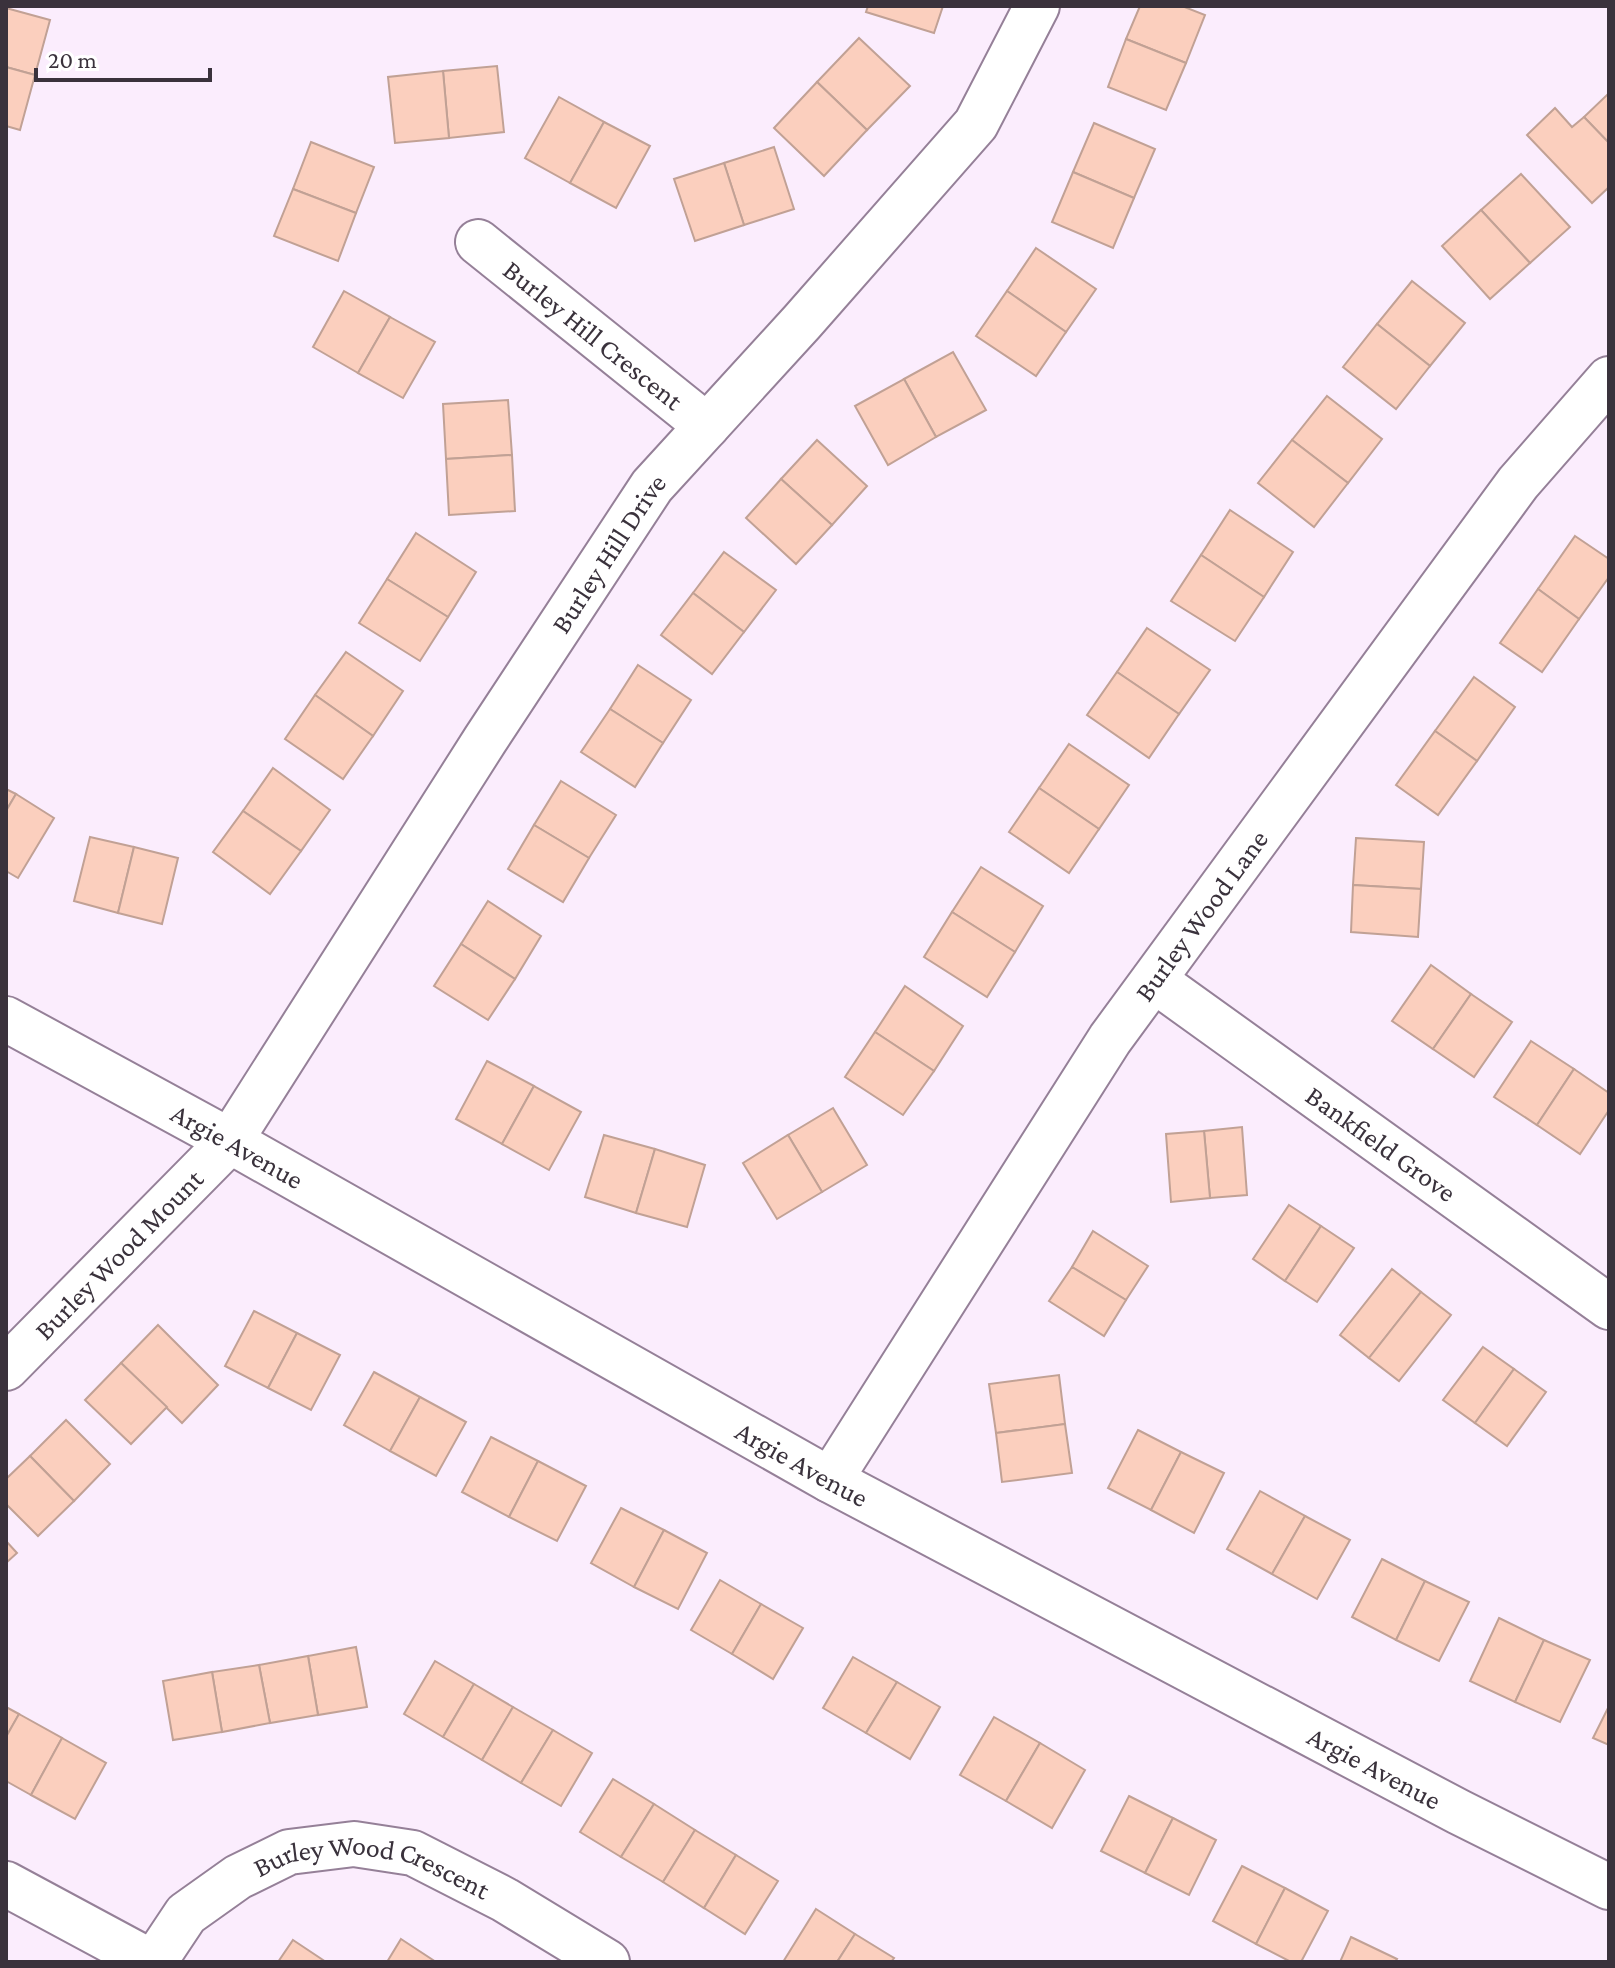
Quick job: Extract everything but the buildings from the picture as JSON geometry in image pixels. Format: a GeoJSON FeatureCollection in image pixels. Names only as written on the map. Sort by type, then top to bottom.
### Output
{"type":"FeatureCollection","features":[{"type":"Feature","properties":{"kind":"street","name":"Burley Hill Drive"},"geometry":{"type":"LineString","coordinates":[[230,1141],[485,740],[652,486],[812,311],[976,124],[1037,6]]}},
{"type":"Feature","properties":{"kind":"street","name":"Burley Hill Crescent"},"geometry":{"type":"LineString","coordinates":[[478,242],[707,426]]}},
{"type":"Feature","properties":{"kind":"street","name":"Burley Wood Lane"},"geometry":{"type":"LineString","coordinates":[[830,1480],[1110,1039],[1518,483],[1609,379]]}},
{"type":"Feature","properties":{"kind":"street","name":"Bankfield Grove"},"geometry":{"type":"LineString","coordinates":[[1154,980],[1609,1307]]}},
{"type":"Feature","properties":{"kind":"street","name":"Argie Avenue"},"geometry":{"type":"LineString","coordinates":[[6,1019],[230,1141],[830,1480],[1445,1805],[1609,1887]]}},
{"type":"Feature","properties":{"kind":"street","name":"Burley Wood Mount"},"geometry":{"type":"LineString","coordinates":[[6,1368],[230,1141]]}},
{"type":"Feature","properties":{"kind":"street","name":"Burley Wood Crescent"},"geometry":{"type":"LineString","coordinates":[[6,1884],[153,1962],[186,1914],[238,1877],[289,1852],[354,1844],[413,1853],[505,1900],[607,1962]]}}]}
